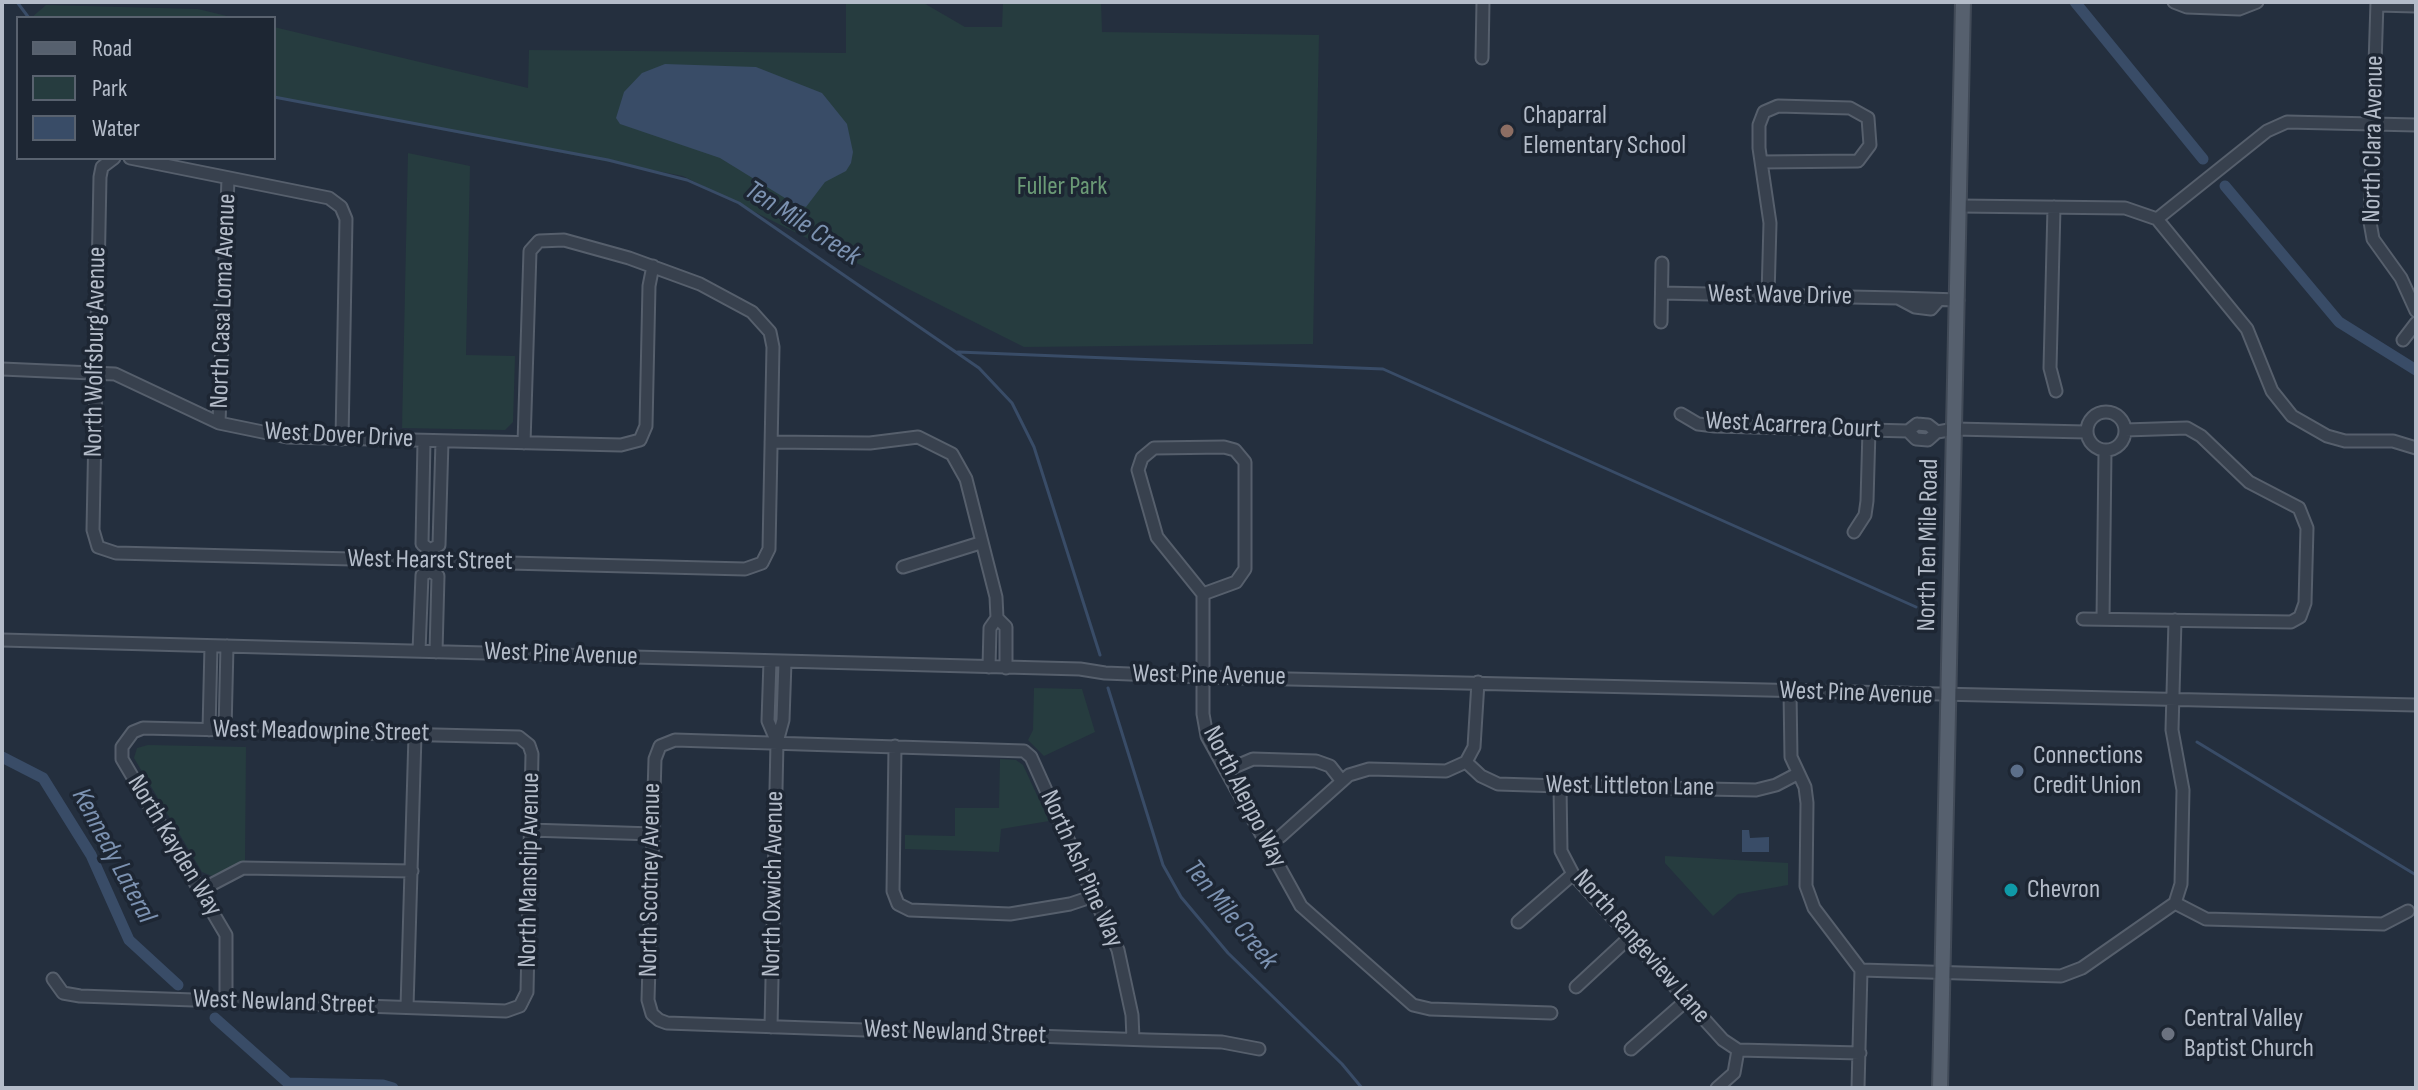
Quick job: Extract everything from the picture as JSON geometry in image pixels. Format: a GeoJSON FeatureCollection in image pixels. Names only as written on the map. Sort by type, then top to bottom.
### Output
{"type":"FeatureCollection","features":[{"type":"Feature","properties":{"kind":"main road","name":"North Ten Mile Road"},"geometry":{"type":"LineString","coordinates":[[1940,1088],[1963,2]]}},
{"type":"Feature","properties":{"kind":"street"},"geometry":{"type":"LineString","coordinates":[[1482,58],[1483,2]]}},
{"type":"Feature","properties":{"kind":"street"},"geometry":{"type":"LineString","coordinates":[[2174,2],[2187,7],[2239,9],[2257,2]]}},
{"type":"Feature","properties":{"kind":"street"},"geometry":{"type":"LineString","coordinates":[[2377,3],[2416,6]]}},
{"type":"Feature","properties":{"kind":"street","name":"North Clara Avenue"},"geometry":{"type":"LineString","coordinates":[[2377,3],[2372,122],[2373,239],[2401,278],[2416,311]]}},
{"type":"Feature","properties":{"kind":"street"},"geometry":{"type":"LineString","coordinates":[[1761,162],[1850,164],[1864,157],[1870,145],[1870,125],[1864,114],[1850,108],[1778,106],[1764,112],[1759,125],[1761,162],[1770,223],[1768,296]]}},
{"type":"Feature","properties":{"kind":"street"},"geometry":{"type":"LineString","coordinates":[[2157,219],[2267,131],[2298,121],[2416,125]]}},
{"type":"Feature","properties":{"kind":"street","name":"North Wolfsburg Avenue"},"geometry":{"type":"LineString","coordinates":[[98,547],[93,530],[100,177],[102,167],[111,160]]}},
{"type":"Feature","properties":{"kind":"street"},"geometry":{"type":"LineString","coordinates":[[140,160],[329,198],[341,207],[346,219],[342,439]]}},
{"type":"Feature","properties":{"kind":"street","name":"North Casa Loma Avenue"},"geometry":{"type":"LineString","coordinates":[[219,423],[228,178]]}},
{"type":"Feature","properties":{"kind":"street"},"geometry":{"type":"LineString","coordinates":[[1960,206],[2125,208],[2157,219],[2247,329],[2272,391],[2292,416],[2309,429],[2336,439],[2393,441],[2416,448]]}},
{"type":"Feature","properties":{"kind":"street"},"geometry":{"type":"LineString","coordinates":[[2054,207],[2050,368],[2056,391]]}},
{"type":"Feature","properties":{"kind":"street"},"geometry":{"type":"LineString","coordinates":[[524,443],[530,251],[539,241],[564,240],[653,266],[700,284],[752,312],[770,332],[771,442],[870,443],[918,437],[952,454],[966,479],[996,597],[997,618],[990,628],[989,667]]}},
{"type":"Feature","properties":{"kind":"street"},"geometry":{"type":"LineString","coordinates":[[1661,322],[1662,263]]}},
{"type":"Feature","properties":{"kind":"street","name":"West Dover Drive"},"geometry":{"type":"LineString","coordinates":[[2,369],[96,373],[128,379],[219,423],[287,437],[621,445],[640,440],[646,426],[649,286],[653,266]]}},
{"type":"Feature","properties":{"kind":"street","name":"West Wave Drive"},"geometry":{"type":"LineString","coordinates":[[1662,293],[1958,300]]}},
{"type":"Feature","properties":{"kind":"street"},"geometry":{"type":"LineString","coordinates":[[2403,340],[2416,323]]}},
{"type":"Feature","properties":{"kind":"street"},"geometry":{"type":"LineString","coordinates":[[2108,412],[2120,418],[2125,430],[2117,447],[2105,451],[2090,443],[2086,432],[2095,415],[2108,412]]}},
{"type":"Feature","properties":{"kind":"street","name":"West Acarrera Court"},"geometry":{"type":"LineString","coordinates":[[1681,414],[1698,424],[1715,426],[1908,431],[1917,424],[1928,425],[1937,432],[1955,429],[2086,432]]}},
{"type":"Feature","properties":{"kind":"street"},"geometry":{"type":"LineString","coordinates":[[2083,619],[2291,622],[2300,617],[2305,603],[2307,528],[2299,508],[2249,482],[2201,436],[2187,428],[2125,430]]}},
{"type":"Feature","properties":{"kind":"street"},"geometry":{"type":"LineString","coordinates":[[1854,532],[1865,515],[1869,430]]}},
{"type":"Feature","properties":{"kind":"street"},"geometry":{"type":"LineString","coordinates":[[424,441],[422,544],[438,576],[436,652]]}},
{"type":"Feature","properties":{"kind":"street"},"geometry":{"type":"LineString","coordinates":[[419,651],[422,575],[439,545],[442,441]]}},
{"type":"Feature","properties":{"kind":"street","name":"West Hearst Street"},"geometry":{"type":"LineString","coordinates":[[98,547],[116,553],[745,569],[762,563],[769,549],[771,442]]}},
{"type":"Feature","properties":{"kind":"street"},"geometry":{"type":"LineString","coordinates":[[1162,447],[1224,447],[1241,455],[1246,470],[1245,569],[1236,582],[1203,594],[1157,537],[1139,477],[1142,458],[1162,447]]}},
{"type":"Feature","properties":{"kind":"street"},"geometry":{"type":"LineString","coordinates":[[2103,619],[2105,451]]}},
{"type":"Feature","properties":{"kind":"street"},"geometry":{"type":"LineString","coordinates":[[903,567],[980,543]]}},
{"type":"Feature","properties":{"kind":"street","name":"North Aleppo Way"},"geometry":{"type":"LineString","coordinates":[[1203,594],[1204,725],[1267,844],[1313,920],[1336,936],[1413,1005],[1430,1009],[1551,1013]]}},
{"type":"Feature","properties":{"kind":"street"},"geometry":{"type":"LineString","coordinates":[[997,618],[1006,627],[1006,668]]}},
{"type":"Feature","properties":{"kind":"street"},"geometry":{"type":"LineString","coordinates":[[1861,970],[2071,973],[2175,903],[2181,884],[2183,790],[2176,764],[2172,700],[2175,620]]}},
{"type":"Feature","properties":{"kind":"street","name":"West Pine Avenue"},"geometry":{"type":"LineString","coordinates":[[2,640],[989,667],[1203,677],[1950,697],[2416,705]]}},
{"type":"Feature","properties":{"kind":"street"},"geometry":{"type":"LineString","coordinates":[[209,730],[211,646]]}},
{"type":"Feature","properties":{"kind":"street"},"geometry":{"type":"LineString","coordinates":[[225,730],[227,646]]}},
{"type":"Feature","properties":{"kind":"street","name":"North Oxwich Avenue"},"geometry":{"type":"LineString","coordinates":[[770,661],[768,721],[777,742]]}},
{"type":"Feature","properties":{"kind":"street","name":"North Oxwich Avenue"},"geometry":{"type":"LineString","coordinates":[[771,1027],[777,742],[783,720],[785,662]]}},
{"type":"Feature","properties":{"kind":"street"},"geometry":{"type":"LineString","coordinates":[[1267,844],[1281,836],[1341,780],[1369,769],[1446,771],[1466,762],[1474,747],[1478,682]]}},
{"type":"Feature","properties":{"kind":"street"},"geometry":{"type":"LineString","coordinates":[[1790,692],[1790,743],[1797,774],[1805,787],[1807,803],[1806,886],[1809,898],[1861,970],[1858,1088]]}},
{"type":"Feature","properties":{"kind":"street","name":"West Meadowpine Street"},"geometry":{"type":"LineString","coordinates":[[125,740],[143,728],[519,737]]}},
{"type":"Feature","properties":{"kind":"street"},"geometry":{"type":"LineString","coordinates":[[407,1007],[415,735]]}},
{"type":"Feature","properties":{"kind":"street","name":"North Manship Avenue"},"geometry":{"type":"LineString","coordinates":[[519,737],[532,754],[527,992],[520,1006]]}},
{"type":"Feature","properties":{"kind":"street","name":"North Kayden Way"},"geometry":{"type":"LineString","coordinates":[[125,740],[122,759],[226,935],[226,1001]]}},
{"type":"Feature","properties":{"kind":"street","name":"North Scotney Avenue"},"geometry":{"type":"LineString","coordinates":[[652,1014],[648,1000],[655,759],[660,746],[675,740],[777,742]]}},
{"type":"Feature","properties":{"kind":"street"},"geometry":{"type":"LineString","coordinates":[[777,742],[895,746],[893,891],[898,904],[910,910],[1010,914],[1070,904],[1094,896]]}},
{"type":"Feature","properties":{"kind":"street","name":"North Ash Pine Way"},"geometry":{"type":"LineString","coordinates":[[895,746],[1024,751],[1031,757],[1118,950],[1132,1015],[1133,1039]]}},
{"type":"Feature","properties":{"kind":"street"},"geometry":{"type":"LineString","coordinates":[[1227,770],[1253,759],[1316,761],[1330,766],[1341,780]]}},
{"type":"Feature","properties":{"kind":"street","name":"West Littleton Lane"},"geometry":{"type":"LineString","coordinates":[[1466,762],[1481,776],[1498,784],[1756,790],[1776,785],[1797,774]]}},
{"type":"Feature","properties":{"kind":"street","name":"North Rangeview Lane"},"geometry":{"type":"LineString","coordinates":[[1560,786],[1561,851],[1573,874],[1723,1040],[1738,1050]]}},
{"type":"Feature","properties":{"kind":"street"},"geometry":{"type":"LineString","coordinates":[[530,830],[653,834]]}},
{"type":"Feature","properties":{"kind":"street"},"geometry":{"type":"LineString","coordinates":[[201,890],[243,868],[412,871]]}},
{"type":"Feature","properties":{"kind":"street"},"geometry":{"type":"LineString","coordinates":[[1518,922],[1573,874]]}},
{"type":"Feature","properties":{"kind":"street"},"geometry":{"type":"LineString","coordinates":[[2175,903],[2206,919],[2383,924],[2408,911]]}},
{"type":"Feature","properties":{"kind":"street"},"geometry":{"type":"LineString","coordinates":[[1576,987],[1630,937]]}},
{"type":"Feature","properties":{"kind":"street","name":"West Newland Street"},"geometry":{"type":"LineString","coordinates":[[53,979],[63,993],[80,996],[506,1011],[520,1006]]}},
{"type":"Feature","properties":{"kind":"street"},"geometry":{"type":"LineString","coordinates":[[1631,1049],[1688,999]]}},
{"type":"Feature","properties":{"kind":"street","name":"West Newland Street"},"geometry":{"type":"LineString","coordinates":[[652,1014],[667,1023],[1222,1042],[1259,1049]]}},
{"type":"Feature","properties":{"kind":"street"},"geometry":{"type":"LineString","coordinates":[[1717,1088],[1734,1073],[1738,1050],[1860,1053]]}},
{"type":"Feature","properties":{"kind":"green space","name":"Fuller Park"},"geometry":{"type":"Polygon","coordinates":[[[846,2],[922,2],[965,27],[1002,27],[1003,2],[1101,2],[1102,32],[1319,35],[1313,344],[1024,347],[683,176],[276,98],[276,27],[528,88],[529,50],[846,53],[846,2]]]}},
{"type":"Feature","properties":{"kind":"green space"},"geometry":{"type":"Polygon","coordinates":[[[46,5],[198,9],[227,16],[33,16],[46,5]]]}},
{"type":"Feature","properties":{"kind":"green space"},"geometry":{"type":"Polygon","coordinates":[[[408,153],[470,166],[466,355],[515,356],[513,422],[505,430],[402,428],[408,153]]]}},
{"type":"Feature","properties":{"kind":"green space"},"geometry":{"type":"Polygon","coordinates":[[[1034,688],[1082,689],[1095,732],[1044,756],[1028,740],[1033,730],[1034,688]]]}},
{"type":"Feature","properties":{"kind":"green space"},"geometry":{"type":"Polygon","coordinates":[[[148,745],[246,747],[245,861],[212,876],[202,872],[134,758],[137,748],[148,745]]]}},
{"type":"Feature","properties":{"kind":"green space"},"geometry":{"type":"Polygon","coordinates":[[[1000,759],[1016,760],[1023,765],[1049,821],[1001,829],[999,852],[905,849],[905,835],[955,836],[955,808],[999,808],[1000,759]]]}},
{"type":"Feature","properties":{"kind":"green space"},"geometry":{"type":"Polygon","coordinates":[[[1665,856],[1788,863],[1788,885],[1738,894],[1713,916],[1665,863],[1665,856]]]}},
{"type":"Feature","properties":{"kind":"water"},"geometry":{"type":"Polygon","coordinates":[[[665,64],[756,67],[822,93],[847,124],[853,152],[851,163],[846,171],[825,182],[806,207],[793,203],[720,158],[620,124],[616,118],[624,92],[642,73],[665,64]]]}},
{"type":"Feature","properties":{"kind":"water"},"geometry":{"type":"Polygon","coordinates":[[[1742,830],[1749,830],[1750,838],[1769,837],[1769,852],[1742,852],[1742,830]]]}},
{"type":"Feature","properties":{"kind":"waterway","name":"Ten Mile Creek"},"geometry":{"type":"LineString","coordinates":[[17,2],[28,16]]}},
{"type":"Feature","properties":{"kind":"waterway"},"geometry":{"type":"LineString","coordinates":[[2075,2],[2203,159]]}},
{"type":"Feature","properties":{"kind":"waterway","name":"Ten Mile Creek"},"geometry":{"type":"LineString","coordinates":[[276,97],[608,160],[687,180],[739,203],[979,368],[1012,403],[1034,447],[1100,655]]}},
{"type":"Feature","properties":{"kind":"waterway"},"geometry":{"type":"LineString","coordinates":[[2225,186],[2339,322],[2416,370]]}},
{"type":"Feature","properties":{"kind":"waterway"},"geometry":{"type":"LineString","coordinates":[[958,352],[1383,369],[1916,607]]}},
{"type":"Feature","properties":{"kind":"waterway","name":"Ten Mile Creek"},"geometry":{"type":"LineString","coordinates":[[1108,688],[1163,865],[1181,897],[1228,953],[1342,1064],[1362,1088]]}},
{"type":"Feature","properties":{"kind":"waterway"},"geometry":{"type":"LineString","coordinates":[[2197,742],[2416,875]]}},
{"type":"Feature","properties":{"kind":"waterway","name":"Kennedy Lateral"},"geometry":{"type":"LineString","coordinates":[[2,757],[43,778],[91,855],[129,940],[178,985]]}},
{"type":"Feature","properties":{"kind":"waterway","name":"Kennedy Lateral"},"geometry":{"type":"LineString","coordinates":[[215,1018],[288,1083],[383,1085],[393,1088]]}},
{"type":"Feature","properties":{"kind":"place","name":"Chaparral Elementary School"},"geometry":{"type":"Point","coordinates":[1507,131]}},
{"type":"Feature","properties":{"kind":"place","name":"Connections Credit Union"},"geometry":{"type":"Point","coordinates":[2017,771]}},
{"type":"Feature","properties":{"kind":"place","name":"Chevron"},"geometry":{"type":"Point","coordinates":[2011,890]}},
{"type":"Feature","properties":{"kind":"place","name":"Central Valley Baptist Church"},"geometry":{"type":"Point","coordinates":[2168,1034]}}]}
